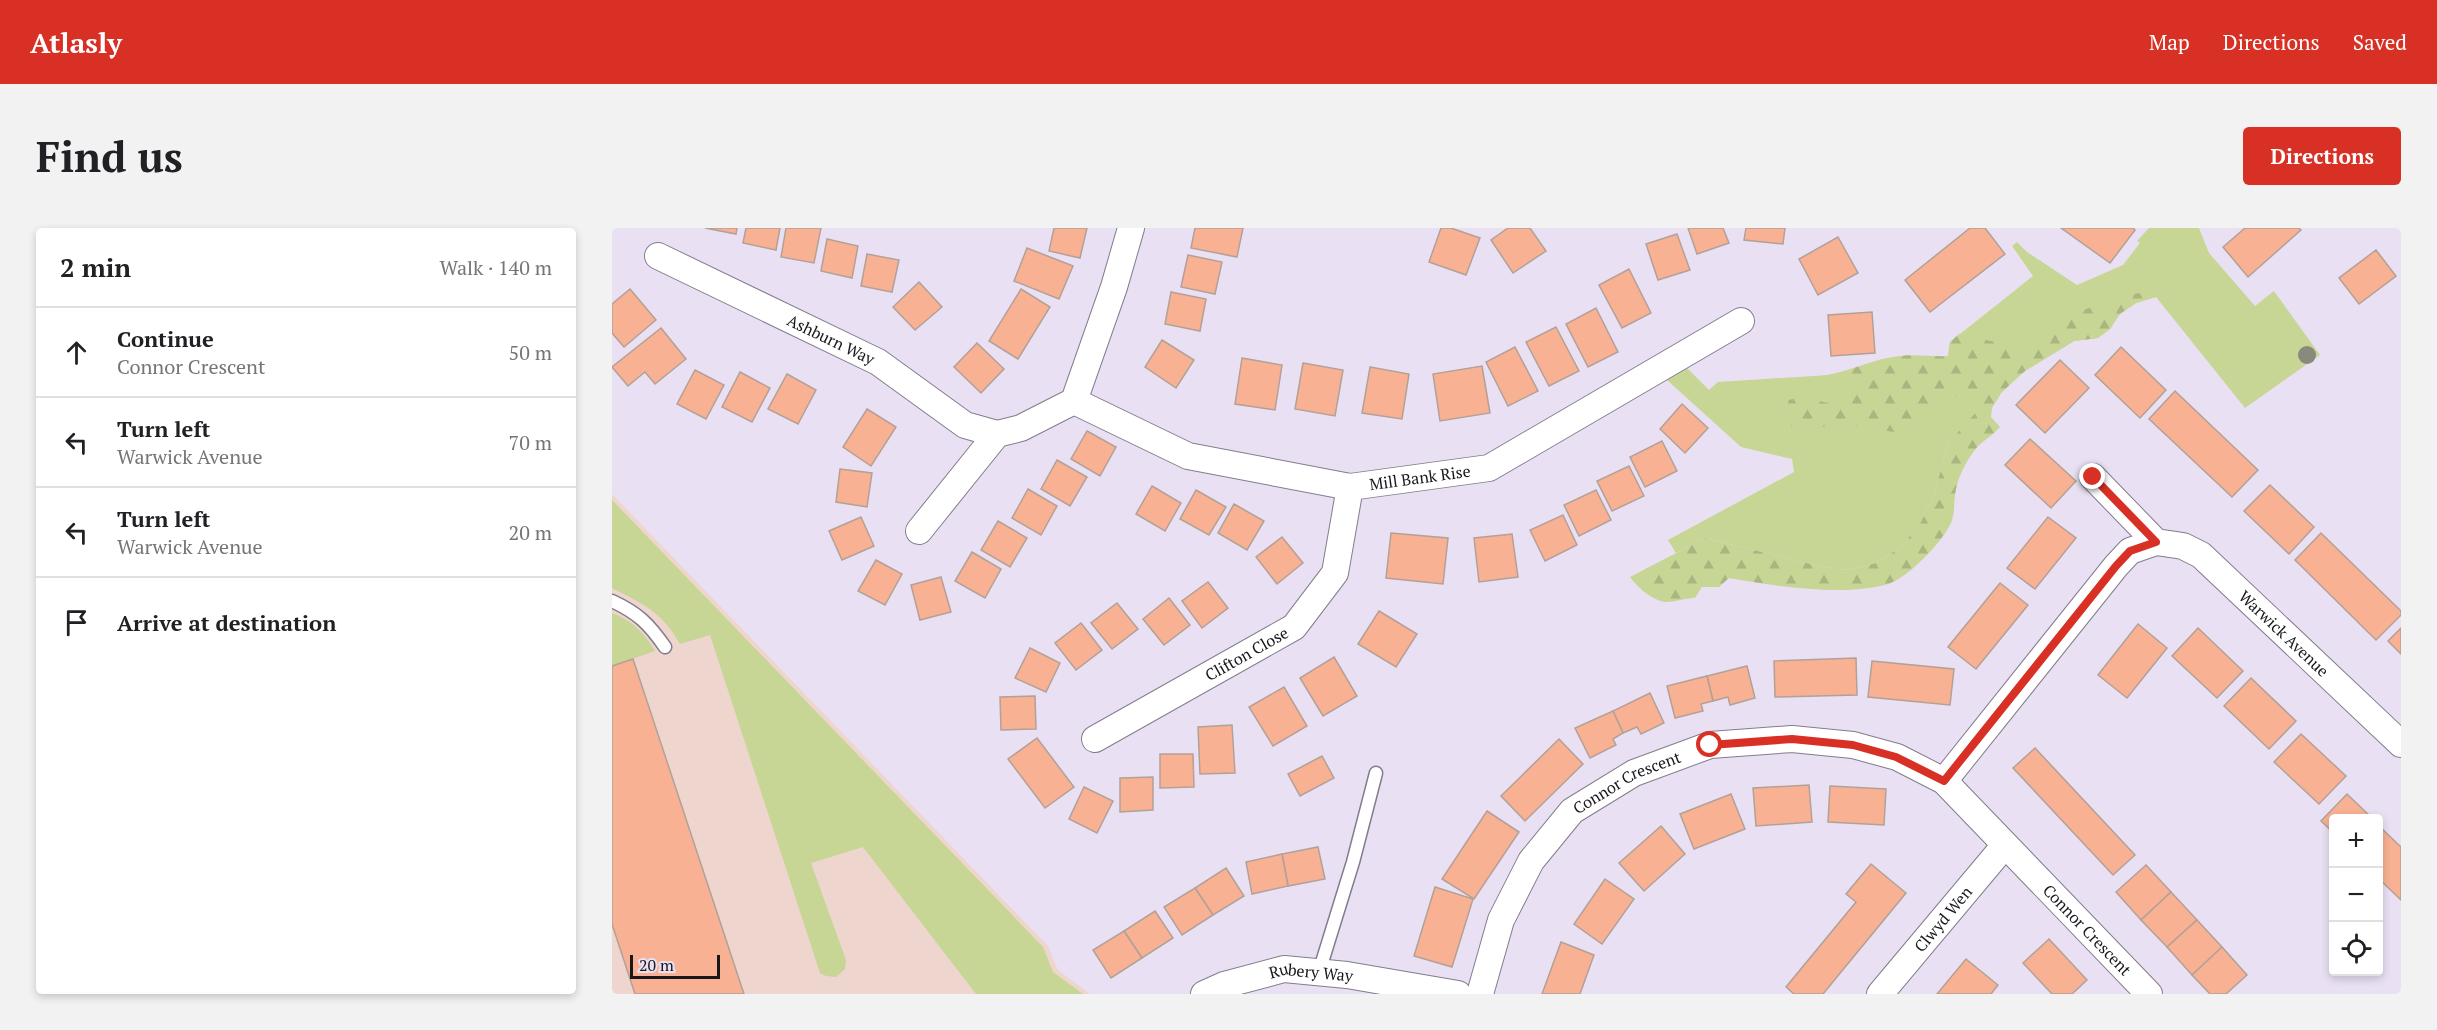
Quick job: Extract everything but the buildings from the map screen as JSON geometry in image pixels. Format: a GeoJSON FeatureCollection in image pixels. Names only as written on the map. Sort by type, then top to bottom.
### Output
{"type":"FeatureCollection","features":[{"type":"Feature","properties":{"kind":"street"},"geometry":{"type":"LineString","coordinates":[[919,531],[997,434],[1021,428],[1074,401],[1114,287],[1131,228]]}},
{"type":"Feature","properties":{"kind":"street","name":"Ashburn Way"},"geometry":{"type":"LineString","coordinates":[[658,256],[878,362],[938,408],[965,425],[997,434]]}},
{"type":"Feature","properties":{"kind":"street","name":"Mill Bank Rise"},"geometry":{"type":"LineString","coordinates":[[1074,401],[1188,456],[1350,487],[1489,468],[1741,321]]}},
{"type":"Feature","properties":{"kind":"street"},"geometry":{"type":"LineString","coordinates":[[1944,781],[2116,566],[2130,551],[2156,542],[2093,477]]}},
{"type":"Feature","properties":{"kind":"street","name":"Clifton Close"},"geometry":{"type":"LineString","coordinates":[[1095,739],[1294,627],[1335,573],[1350,487]]}},
{"type":"Feature","properties":{"kind":"street","name":"Warwick Avenue"},"geometry":{"type":"LineString","coordinates":[[2156,542],[2183,546],[2201,555],[2401,744]]}},
{"type":"Feature","properties":{"kind":"street","name":"Connor Crescent"},"geometry":{"type":"LineString","coordinates":[[1480,994],[1501,920],[1531,861],[1572,811],[1634,773],[1710,745],[1792,739],[1853,745],[1896,757],[1944,781],[2149,994]]}},
{"type":"Feature","properties":{"kind":"street","name":"Clwyd Wen"},"geometry":{"type":"LineString","coordinates":[[1881,994],[2005,844]]}},
{"type":"Feature","properties":{"kind":"street","name":"Rubery Way"},"geometry":{"type":"LineString","coordinates":[[1204,994],[1224,984],[1284,969],[1319,972],[1458,994]]}},
{"type":"Feature","properties":{"kind":"lane"},"geometry":{"type":"LineString","coordinates":[[612,601],[633,611],[650,626],[665,647]]}},
{"type":"Feature","properties":{"kind":"lane"},"geometry":{"type":"LineString","coordinates":[[1319,972],[1353,862],[1376,773]]}},
{"type":"Feature","properties":{"kind":"shaded area"},"geometry":{"type":"Polygon","coordinates":[[[612,494],[1048,946],[1058,970],[1090,994],[612,994],[612,494]]]}},
{"type":"Feature","properties":{"kind":"green space"},"geometry":{"type":"Polygon","coordinates":[[[2149,228],[2199,228],[2209,253],[2255,306],[2274,291],[2320,355],[2245,408],[2156,297],[2136,303],[2119,314],[2110,329],[2098,338],[2074,341],[2025,371],[1997,382],[1980,409],[1948,443],[1935,492],[1921,522],[1901,547],[1876,563],[1849,570],[1823,567],[1705,538],[1676,553],[1668,540],[1794,472],[1792,459],[1741,447],[1667,380],[1683,364],[1709,390],[1718,382],[1829,375],[1948,356],[1950,342],[2033,276],[2012,246],[2017,242],[2027,252],[2077,285],[2123,265],[2140,243],[2137,241],[2149,228]]]}},
{"type":"Feature","properties":{"kind":"green space"},"geometry":{"type":"Polygon","coordinates":[[[2149,292],[2156,297],[2136,303],[2120,314],[2110,329],[2098,338],[2074,341],[2025,371],[2002,392],[1992,408],[1991,417],[2000,427],[1979,445],[1965,465],[1956,489],[1950,525],[1923,559],[1896,580],[1871,588],[1831,590],[1788,587],[1729,578],[1719,587],[1702,587],[1695,598],[1666,602],[1646,593],[1630,577],[1705,538],[1823,567],[1849,570],[1876,563],[1901,547],[1921,522],[1935,492],[1948,443],[1979,409],[1969,401],[1976,392],[1953,396],[1912,427],[1894,432],[1842,423],[1811,429],[1792,427],[1784,415],[1789,400],[1800,397],[1828,403],[1849,389],[1861,388],[1868,384],[1863,375],[1821,376],[1900,356],[1948,356],[1950,342],[1959,334],[1995,342],[2025,345],[2086,309],[2133,294],[2149,292]]]}},
{"type":"Feature","properties":{"kind":"green space"},"geometry":{"type":"Polygon","coordinates":[[[612,500],[1043,947],[1053,972],[1083,994],[976,994],[863,847],[811,863],[846,960],[845,969],[836,977],[820,973],[710,635],[680,644],[659,616],[612,588],[612,500]]]}},
{"type":"Feature","properties":{"kind":"green space"},"geometry":{"type":"Polygon","coordinates":[[[612,613],[637,628],[655,651],[612,666],[612,613]]]}},
{"type":"Feature","properties":{"kind":"route"},"geometry":{"type":"LineString","coordinates":[[1710,745],[1792,739],[1853,745],[1896,757],[1944,781],[2116,566],[2130,551],[2156,542],[2093,477]]}}]}
